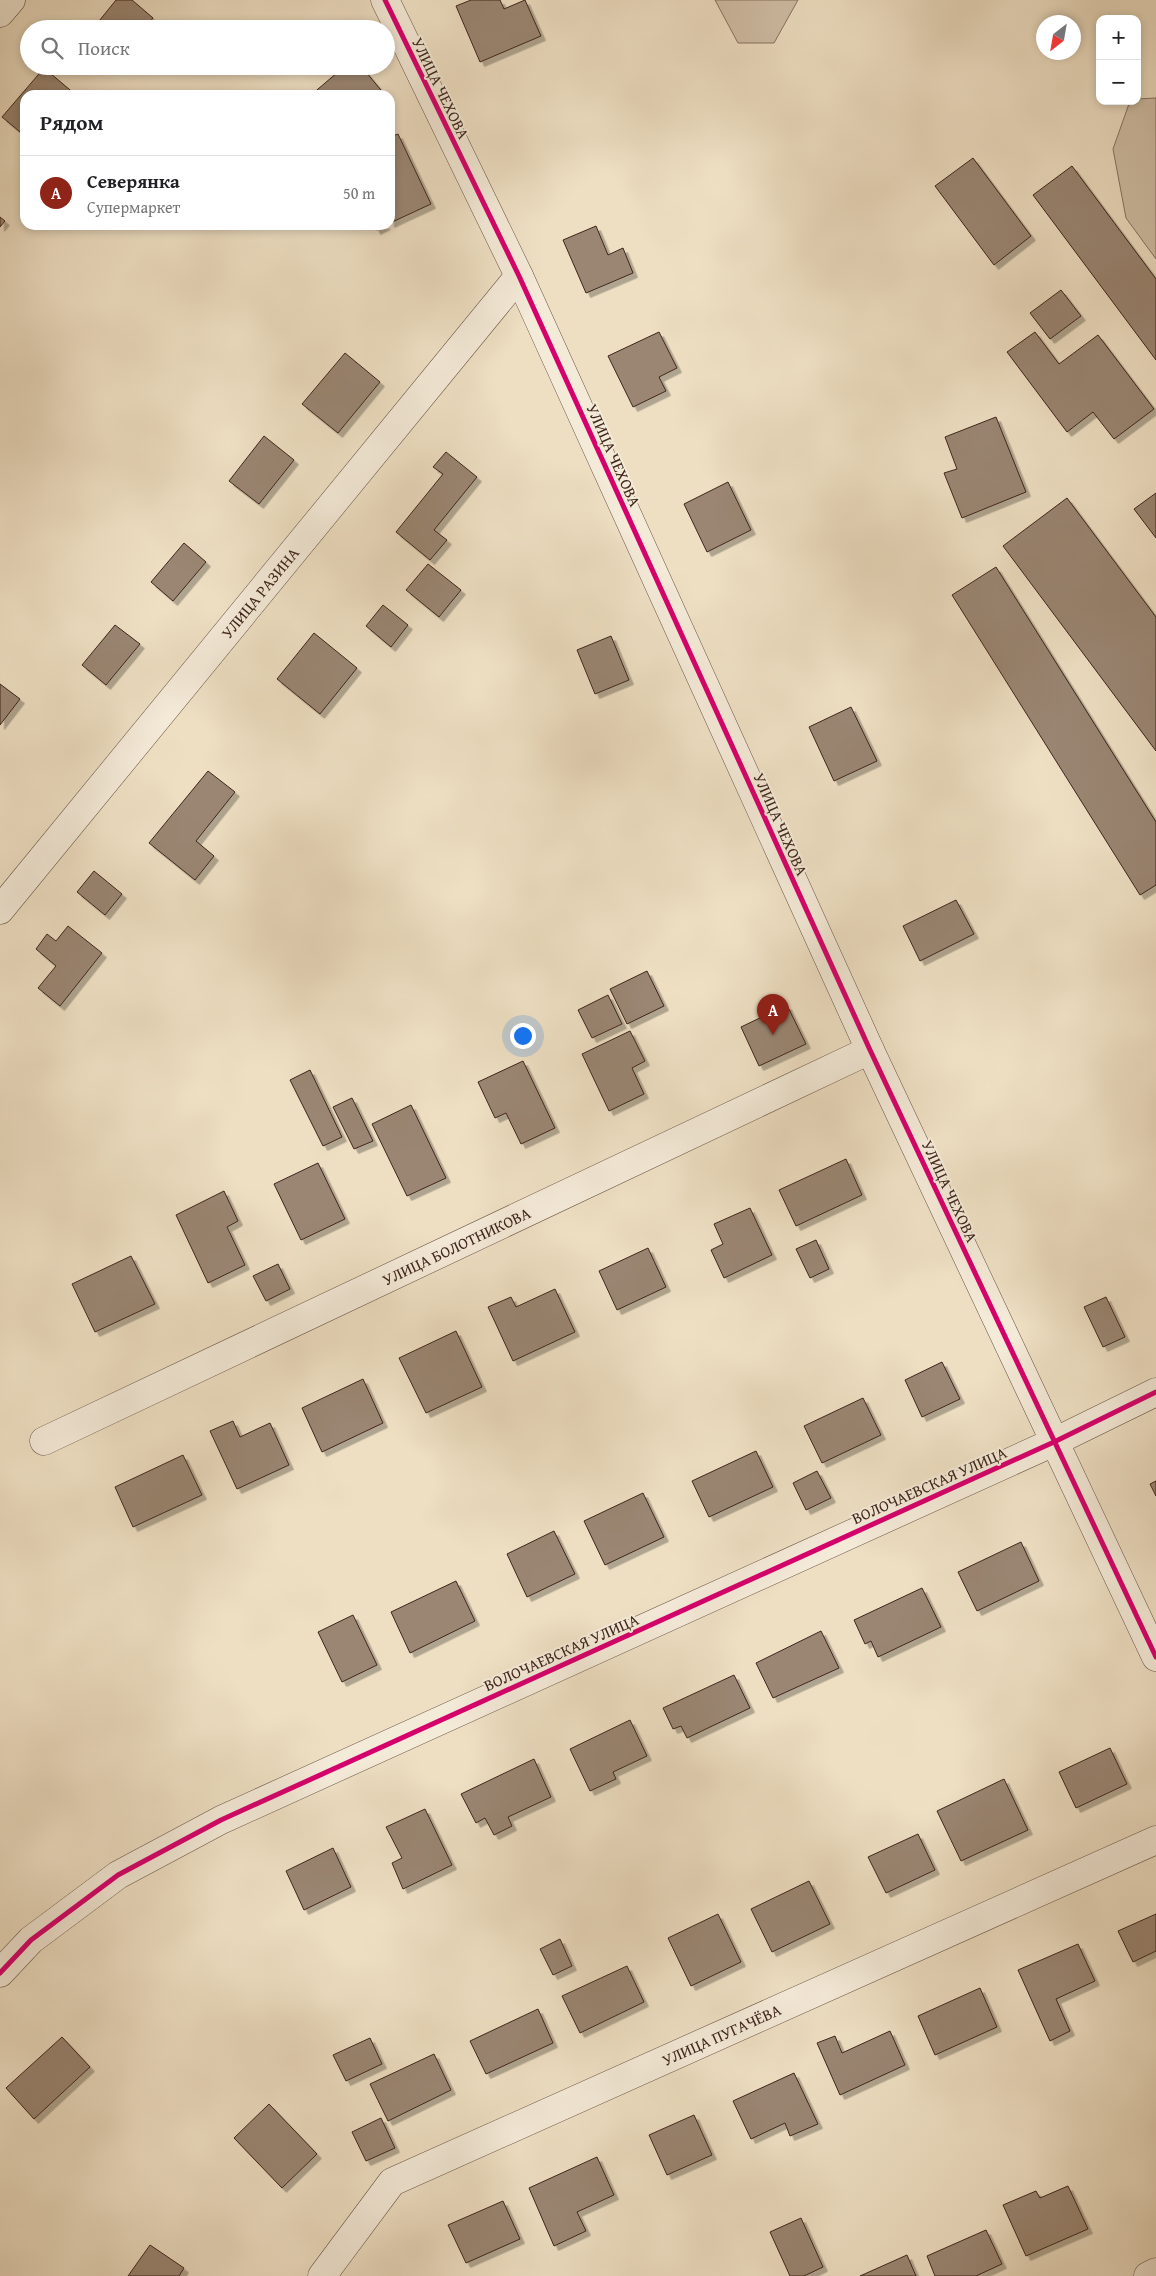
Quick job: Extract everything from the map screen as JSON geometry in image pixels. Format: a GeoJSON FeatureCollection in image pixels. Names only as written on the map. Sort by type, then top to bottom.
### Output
{"type":"FeatureCollection","features":[{"type":"Feature","properties":{"kind":"street"},"geometry":{"type":"LineString","coordinates":[[0,13],[11,0]]}},
{"type":"Feature","properties":{"kind":"street","name":"УЛИЦА ЧЕХОВА"},"geometry":{"type":"LineString","coordinates":[[385,0],[395,20]]}},
{"type":"Feature","properties":{"kind":"street","name":"УЛИЦА ЧЕХОВА"},"geometry":{"type":"LineString","coordinates":[[395,21],[519,276],[870,1050],[1156,1657]]}},
{"type":"Feature","properties":{"kind":"street","name":"УЛИЦА РАЗИНА"},"geometry":{"type":"LineString","coordinates":[[0,910],[519,276]]}},
{"type":"Feature","properties":{"kind":"street","name":"УЛИЦА БОЛОТНИКОВА"},"geometry":{"type":"LineString","coordinates":[[44,1441],[870,1050]]}},
{"type":"Feature","properties":{"kind":"street","name":"ВОЛОЧАЕВСКАЯ УЛИЦА"},"geometry":{"type":"LineString","coordinates":[[0,1973],[31,1940],[118,1875],[221,1820],[1054,1442],[1156,1392]]}},
{"type":"Feature","properties":{"kind":"street","name":"УЛИЦА ПУГАЧЁВА"},"geometry":{"type":"LineString","coordinates":[[322,2276],[392,2182],[1156,1840]]}},
{"type":"Feature","properties":{"kind":"street"},"geometry":{"type":"LineString","coordinates":[[1148,2276],[1156,2272]]}},
{"type":"Feature","properties":{"kind":"shaded area"},"geometry":{"type":"Polygon","coordinates":[[[715,0],[798,0],[774,43],[738,43],[715,0]]]}},
{"type":"Feature","properties":{"kind":"shaded area"},"geometry":{"type":"Polygon","coordinates":[[[1156,98],[1156,259],[1126,218],[1113,149],[1129,105],[1141,105],[1141,99],[1156,98]]]}},
{"type":"Feature","properties":{"kind":"building"},"geometry":{"type":"Polygon","coordinates":[[[116,0],[132,0],[153,18],[151,20],[100,20],[116,0]]]}},
{"type":"Feature","properties":{"kind":"building"},"geometry":{"type":"Polygon","coordinates":[[[471,0],[500,0],[504,9],[525,0],[541,36],[480,62],[456,6],[471,0]]]}},
{"type":"Feature","properties":{"kind":"building"},"geometry":{"type":"Polygon","coordinates":[[[38,75],[52,75],[70,90],[25,90],[38,75]]]}},
{"type":"Feature","properties":{"kind":"building"},"geometry":{"type":"Polygon","coordinates":[[[334,75],[368,75],[381,90],[317,90],[334,75]]]}},
{"type":"Feature","properties":{"kind":"building"},"geometry":{"type":"Polygon","coordinates":[[[20,96],[20,132],[2,117],[20,96]]]}},
{"type":"Feature","properties":{"kind":"building"},"geometry":{"type":"Polygon","coordinates":[[[398,134],[431,204],[395,221],[395,135],[398,134]]]}},
{"type":"Feature","properties":{"kind":"building"},"geometry":{"type":"Polygon","coordinates":[[[973,158],[1031,236],[994,265],[935,186],[973,158]]]}},
{"type":"Feature","properties":{"kind":"building"},"geometry":{"type":"Polygon","coordinates":[[[1072,166],[1156,279],[1156,360],[1033,195],[1072,166]]]}},
{"type":"Feature","properties":{"kind":"building"},"geometry":{"type":"Polygon","coordinates":[[[0,217],[5,221],[0,227],[0,217]]]}},
{"type":"Feature","properties":{"kind":"building"},"geometry":{"type":"Polygon","coordinates":[[[596,226],[608,255],[623,248],[633,273],[586,293],[563,240],[596,226]]]}},
{"type":"Feature","properties":{"kind":"building"},"geometry":{"type":"Polygon","coordinates":[[[1061,290],[1081,316],[1050,339],[1030,313],[1061,290]]]}},
{"type":"Feature","properties":{"kind":"building"},"geometry":{"type":"Polygon","coordinates":[[[659,332],[677,368],[659,377],[666,391],[633,407],[608,356],[659,332]]]}},
{"type":"Feature","properties":{"kind":"building"},"geometry":{"type":"Polygon","coordinates":[[[1035,332],[1059,364],[1098,335],[1154,409],[1114,439],[1093,412],[1067,432],[1007,352],[1035,332]]]}},
{"type":"Feature","properties":{"kind":"building"},"geometry":{"type":"Polygon","coordinates":[[[345,353],[380,382],[338,433],[302,404],[345,353]]]}},
{"type":"Feature","properties":{"kind":"building"},"geometry":{"type":"Polygon","coordinates":[[[996,417],[1026,492],[962,518],[944,473],[957,469],[945,437],[996,417]]]}},
{"type":"Feature","properties":{"kind":"building"},"geometry":{"type":"Polygon","coordinates":[[[264,436],[294,460],[259,504],[229,481],[264,436]]]}},
{"type":"Feature","properties":{"kind":"building"},"geometry":{"type":"Polygon","coordinates":[[[446,452],[477,477],[434,530],[447,540],[430,560],[396,532],[443,474],[433,467],[446,452]]]}},
{"type":"Feature","properties":{"kind":"building"},"geometry":{"type":"Polygon","coordinates":[[[728,482],[751,530],[707,552],[684,504],[728,482]]]}},
{"type":"Feature","properties":{"kind":"building"},"geometry":{"type":"Polygon","coordinates":[[[1156,493],[1156,538],[1134,509],[1156,493]]]}},
{"type":"Feature","properties":{"kind":"building"},"geometry":{"type":"Polygon","coordinates":[[[1067,498],[1156,617],[1156,751],[1003,546],[1067,498]]]}},
{"type":"Feature","properties":{"kind":"building"},"geometry":{"type":"Polygon","coordinates":[[[184,543],[206,562],[173,601],[151,582],[184,543]]]}},
{"type":"Feature","properties":{"kind":"building"},"geometry":{"type":"Polygon","coordinates":[[[428,564],[461,590],[439,617],[406,590],[428,564]]]}},
{"type":"Feature","properties":{"kind":"building"},"geometry":{"type":"Polygon","coordinates":[[[996,567],[1156,822],[1156,885],[1140,895],[952,595],[996,567]]]}},
{"type":"Feature","properties":{"kind":"building"},"geometry":{"type":"Polygon","coordinates":[[[383,605],[408,625],[391,647],[366,626],[383,605]]]}},
{"type":"Feature","properties":{"kind":"building"},"geometry":{"type":"Polygon","coordinates":[[[115,625],[140,644],[106,685],[82,665],[115,625]]]}},
{"type":"Feature","properties":{"kind":"building"},"geometry":{"type":"Polygon","coordinates":[[[314,633],[357,668],[320,714],[277,679],[314,633]]]}},
{"type":"Feature","properties":{"kind":"building"},"geometry":{"type":"Polygon","coordinates":[[[611,636],[629,680],[595,694],[577,650],[611,636]]]}},
{"type":"Feature","properties":{"kind":"building"},"geometry":{"type":"Polygon","coordinates":[[[0,684],[20,699],[0,725],[0,684]]]}},
{"type":"Feature","properties":{"kind":"building"},"geometry":{"type":"Polygon","coordinates":[[[851,707],[877,761],[834,781],[809,727],[851,707]]]}},
{"type":"Feature","properties":{"kind":"building"},"geometry":{"type":"Polygon","coordinates":[[[208,771],[235,792],[196,841],[214,856],[195,880],[149,843],[208,771]]]}},
{"type":"Feature","properties":{"kind":"building"},"geometry":{"type":"Polygon","coordinates":[[[94,871],[122,894],[105,915],[77,892],[94,871]]]}},
{"type":"Feature","properties":{"kind":"building"},"geometry":{"type":"Polygon","coordinates":[[[956,900],[974,934],[920,961],[903,926],[956,900]]]}},
{"type":"Feature","properties":{"kind":"building"},"geometry":{"type":"Polygon","coordinates":[[[68,926],[102,953],[60,1006],[38,988],[56,966],[36,949],[47,934],[56,941],[68,926]]]}},
{"type":"Feature","properties":{"kind":"building"},"geometry":{"type":"Polygon","coordinates":[[[647,971],[664,1006],[627,1024],[610,989],[647,971]]]}},
{"type":"Feature","properties":{"kind":"building"},"geometry":{"type":"Polygon","coordinates":[[[608,995],[622,1024],[592,1038],[578,1010],[608,995]]]}},
{"type":"Feature","properties":{"kind":"building"},"geometry":{"type":"Polygon","coordinates":[[[787,1005],[806,1044],[759,1066],[741,1027],[787,1005]]]}},
{"type":"Feature","properties":{"kind":"building"},"geometry":{"type":"Polygon","coordinates":[[[630,1031],[645,1061],[632,1068],[644,1094],[609,1111],[582,1054],[630,1031]]]}},
{"type":"Feature","properties":{"kind":"building"},"geometry":{"type":"Polygon","coordinates":[[[523,1061],[555,1128],[521,1144],[506,1113],[495,1118],[478,1082],[523,1061]]]}},
{"type":"Feature","properties":{"kind":"building"},"geometry":{"type":"Polygon","coordinates":[[[310,1070],[342,1137],[323,1146],[290,1080],[310,1070]]]}},
{"type":"Feature","properties":{"kind":"building"},"geometry":{"type":"Polygon","coordinates":[[[352,1098],[373,1141],[354,1149],[333,1107],[352,1098]]]}},
{"type":"Feature","properties":{"kind":"building"},"geometry":{"type":"Polygon","coordinates":[[[411,1105],[446,1178],[407,1196],[372,1124],[411,1105]]]}},
{"type":"Feature","properties":{"kind":"building"},"geometry":{"type":"Polygon","coordinates":[[[846,1159],[862,1195],[796,1226],[779,1190],[846,1159]]]}},
{"type":"Feature","properties":{"kind":"building"},"geometry":{"type":"Polygon","coordinates":[[[318,1163],[345,1219],[301,1240],[274,1184],[318,1163]]]}},
{"type":"Feature","properties":{"kind":"building"},"geometry":{"type":"Polygon","coordinates":[[[224,1191],[238,1221],[227,1227],[245,1265],[208,1283],[176,1215],[224,1191]]]}},
{"type":"Feature","properties":{"kind":"building"},"geometry":{"type":"Polygon","coordinates":[[[750,1208],[772,1255],[724,1278],[711,1250],[723,1244],[714,1224],[750,1208]]]}},
{"type":"Feature","properties":{"kind":"building"},"geometry":{"type":"Polygon","coordinates":[[[816,1240],[829,1269],[810,1278],[796,1249],[816,1240]]]}},
{"type":"Feature","properties":{"kind":"building"},"geometry":{"type":"Polygon","coordinates":[[[648,1248],[666,1287],[617,1310],[599,1271],[648,1248]]]}},
{"type":"Feature","properties":{"kind":"building"},"geometry":{"type":"Polygon","coordinates":[[[131,1256],[155,1304],[95,1332],[72,1284],[131,1256]]]}},
{"type":"Feature","properties":{"kind":"building"},"geometry":{"type":"Polygon","coordinates":[[[278,1264],[290,1289],[266,1301],[253,1276],[278,1264]]]}},
{"type":"Feature","properties":{"kind":"building"},"geometry":{"type":"Polygon","coordinates":[[[555,1289],[575,1332],[513,1361],[488,1307],[511,1297],[516,1307],[555,1289]]]}},
{"type":"Feature","properties":{"kind":"building"},"geometry":{"type":"Polygon","coordinates":[[[1106,1297],[1125,1337],[1103,1347],[1084,1307],[1106,1297]]]}},
{"type":"Feature","properties":{"kind":"building"},"geometry":{"type":"Polygon","coordinates":[[[456,1331],[482,1387],[426,1413],[399,1358],[456,1331]]]}},
{"type":"Feature","properties":{"kind":"building"},"geometry":{"type":"Polygon","coordinates":[[[942,1362],[960,1399],[922,1417],[905,1380],[942,1362]]]}},
{"type":"Feature","properties":{"kind":"building"},"geometry":{"type":"Polygon","coordinates":[[[363,1379],[383,1423],[322,1452],[302,1408],[363,1379]]]}},
{"type":"Feature","properties":{"kind":"building"},"geometry":{"type":"Polygon","coordinates":[[[863,1398],[881,1435],[822,1463],[804,1426],[863,1398]]]}},
{"type":"Feature","properties":{"kind":"building"},"geometry":{"type":"Polygon","coordinates":[[[233,1421],[240,1437],[270,1423],[289,1465],[237,1489],[210,1431],[233,1421]]]}},
{"type":"Feature","properties":{"kind":"building"},"geometry":{"type":"Polygon","coordinates":[[[756,1451],[773,1487],[709,1517],[692,1481],[756,1451]]]}},
{"type":"Feature","properties":{"kind":"building"},"geometry":{"type":"Polygon","coordinates":[[[183,1455],[202,1495],[133,1527],[115,1487],[183,1455]]]}},
{"type":"Feature","properties":{"kind":"building"},"geometry":{"type":"Polygon","coordinates":[[[817,1471],[831,1498],[806,1510],[793,1483],[817,1471]]]}},
{"type":"Feature","properties":{"kind":"building"},"geometry":{"type":"Polygon","coordinates":[[[1156,1481],[1156,1496],[1150,1484],[1156,1481]]]}},
{"type":"Feature","properties":{"kind":"building"},"geometry":{"type":"Polygon","coordinates":[[[643,1493],[664,1537],[605,1565],[584,1521],[643,1493]]]}},
{"type":"Feature","properties":{"kind":"building"},"geometry":{"type":"Polygon","coordinates":[[[554,1531],[575,1574],[527,1597],[507,1554],[554,1531]]]}},
{"type":"Feature","properties":{"kind":"building"},"geometry":{"type":"Polygon","coordinates":[[[1021,1542],[1039,1581],[977,1611],[958,1572],[1021,1542]]]}},
{"type":"Feature","properties":{"kind":"building"},"geometry":{"type":"Polygon","coordinates":[[[456,1581],[475,1621],[410,1653],[391,1612],[456,1581]]]}},
{"type":"Feature","properties":{"kind":"building"},"geometry":{"type":"Polygon","coordinates":[[[922,1588],[941,1627],[878,1657],[871,1641],[865,1644],[854,1620],[922,1588]]]}},
{"type":"Feature","properties":{"kind":"building"},"geometry":{"type":"Polygon","coordinates":[[[353,1615],[377,1665],[342,1682],[318,1632],[353,1615]]]}},
{"type":"Feature","properties":{"kind":"building"},"geometry":{"type":"Polygon","coordinates":[[[821,1631],[839,1668],[773,1698],[756,1663],[821,1631]]]}},
{"type":"Feature","properties":{"kind":"building"},"geometry":{"type":"Polygon","coordinates":[[[734,1675],[750,1708],[687,1738],[681,1726],[673,1729],[663,1708],[734,1675]]]}},
{"type":"Feature","properties":{"kind":"building"},"geometry":{"type":"Polygon","coordinates":[[[630,1720],[647,1756],[613,1772],[616,1779],[590,1791],[570,1749],[630,1720]]]}},
{"type":"Feature","properties":{"kind":"building"},"geometry":{"type":"Polygon","coordinates":[[[1110,1748],[1127,1784],[1076,1808],[1059,1772],[1110,1748]]]}},
{"type":"Feature","properties":{"kind":"building"},"geometry":{"type":"Polygon","coordinates":[[[534,1759],[551,1797],[508,1817],[512,1826],[494,1835],[485,1818],[476,1823],[461,1794],[534,1759]]]}},
{"type":"Feature","properties":{"kind":"building"},"geometry":{"type":"Polygon","coordinates":[[[1004,1779],[1028,1830],[961,1861],[937,1811],[1004,1779]]]}},
{"type":"Feature","properties":{"kind":"building"},"geometry":{"type":"Polygon","coordinates":[[[425,1809],[452,1865],[403,1889],[392,1863],[402,1858],[386,1827],[425,1809]]]}},
{"type":"Feature","properties":{"kind":"building"},"geometry":{"type":"Polygon","coordinates":[[[918,1834],[935,1870],[886,1893],[868,1857],[918,1834]]]}},
{"type":"Feature","properties":{"kind":"building"},"geometry":{"type":"Polygon","coordinates":[[[333,1848],[351,1887],[304,1910],[286,1871],[333,1848]]]}},
{"type":"Feature","properties":{"kind":"building"},"geometry":{"type":"Polygon","coordinates":[[[809,1881],[830,1924],[772,1952],[751,1909],[809,1881]]]}},
{"type":"Feature","properties":{"kind":"building"},"geometry":{"type":"Polygon","coordinates":[[[718,1914],[741,1962],[691,1986],[668,1938],[718,1914]]]}},
{"type":"Feature","properties":{"kind":"building"},"geometry":{"type":"Polygon","coordinates":[[[1156,1914],[1156,1951],[1133,1962],[1118,1931],[1156,1914]]]}},
{"type":"Feature","properties":{"kind":"building"},"geometry":{"type":"Polygon","coordinates":[[[560,1939],[572,1966],[553,1975],[540,1949],[560,1939]]]}},
{"type":"Feature","properties":{"kind":"building"},"geometry":{"type":"Polygon","coordinates":[[[1078,1944],[1095,1981],[1056,1999],[1070,2031],[1050,2041],[1018,1970],[1078,1944]]]}},
{"type":"Feature","properties":{"kind":"building"},"geometry":{"type":"Polygon","coordinates":[[[627,1966],[644,2002],[580,2033],[562,1996],[627,1966]]]}},
{"type":"Feature","properties":{"kind":"building"},"geometry":{"type":"Polygon","coordinates":[[[980,1988],[997,2027],[935,2055],[918,2016],[980,1988]]]}},
{"type":"Feature","properties":{"kind":"building"},"geometry":{"type":"Polygon","coordinates":[[[538,2009],[553,2043],[486,2074],[470,2041],[538,2009]]]}},
{"type":"Feature","properties":{"kind":"building"},"geometry":{"type":"Polygon","coordinates":[[[890,2031],[905,2065],[840,2095],[817,2043],[835,2036],[842,2053],[890,2031]]]}},
{"type":"Feature","properties":{"kind":"building"},"geometry":{"type":"Polygon","coordinates":[[[62,2037],[90,2067],[34,2119],[6,2088],[62,2037]]]}},
{"type":"Feature","properties":{"kind":"building"},"geometry":{"type":"Polygon","coordinates":[[[370,2038],[382,2064],[346,2081],[333,2055],[370,2038]]]}},
{"type":"Feature","properties":{"kind":"building"},"geometry":{"type":"Polygon","coordinates":[[[434,2054],[451,2090],[388,2121],[370,2084],[434,2054]]]}},
{"type":"Feature","properties":{"kind":"building"},"geometry":{"type":"Polygon","coordinates":[[[794,2073],[818,2124],[790,2136],[785,2123],[751,2139],[733,2101],[794,2073]]]}},
{"type":"Feature","properties":{"kind":"building"},"geometry":{"type":"Polygon","coordinates":[[[269,2104],[317,2154],[282,2188],[234,2138],[269,2104]]]}},
{"type":"Feature","properties":{"kind":"building"},"geometry":{"type":"Polygon","coordinates":[[[694,2115],[712,2155],[667,2175],[649,2135],[694,2115]]]}},
{"type":"Feature","properties":{"kind":"building"},"geometry":{"type":"Polygon","coordinates":[[[381,2118],[395,2148],[366,2161],[352,2132],[381,2118]]]}},
{"type":"Feature","properties":{"kind":"building"},"geometry":{"type":"Polygon","coordinates":[[[597,2157],[614,2195],[577,2212],[586,2231],[554,2246],[529,2188],[597,2157]]]}},
{"type":"Feature","properties":{"kind":"building"},"geometry":{"type":"Polygon","coordinates":[[[1068,2186],[1088,2229],[1026,2256],[1003,2205],[1036,2191],[1040,2198],[1068,2186]]]}},
{"type":"Feature","properties":{"kind":"building"},"geometry":{"type":"Polygon","coordinates":[[[503,2201],[520,2239],[466,2263],[448,2225],[503,2201]]]}},
{"type":"Feature","properties":{"kind":"building"},"geometry":{"type":"Polygon","coordinates":[[[801,2218],[823,2267],[804,2276],[790,2276],[770,2232],[801,2218]]]}},
{"type":"Feature","properties":{"kind":"building"},"geometry":{"type":"Polygon","coordinates":[[[986,2230],[1002,2264],[976,2276],[935,2276],[927,2256],[986,2230]]]}},
{"type":"Feature","properties":{"kind":"building"},"geometry":{"type":"Polygon","coordinates":[[[150,2245],[184,2268],[179,2276],[128,2276],[150,2245]]]}},
{"type":"Feature","properties":{"kind":"building"},"geometry":{"type":"Polygon","coordinates":[[[907,2255],[916,2276],[860,2276],[907,2255]]]}},
{"type":"Feature","properties":{"kind":"cycle path"},"geometry":{"type":"LineString","coordinates":[[385,0],[395,20]]}},
{"type":"Feature","properties":{"kind":"cycle path"},"geometry":{"type":"LineString","coordinates":[[395,21],[519,276],[870,1050],[1156,1657]]}},
{"type":"Feature","properties":{"kind":"cycle path"},"geometry":{"type":"LineString","coordinates":[[0,1973],[31,1940],[118,1875],[221,1820],[1054,1442],[1156,1392]]}},
{"type":"Feature","properties":{"kind":"place","name":"Северянка"},"geometry":{"type":"Point","coordinates":[773,1035]}}]}
